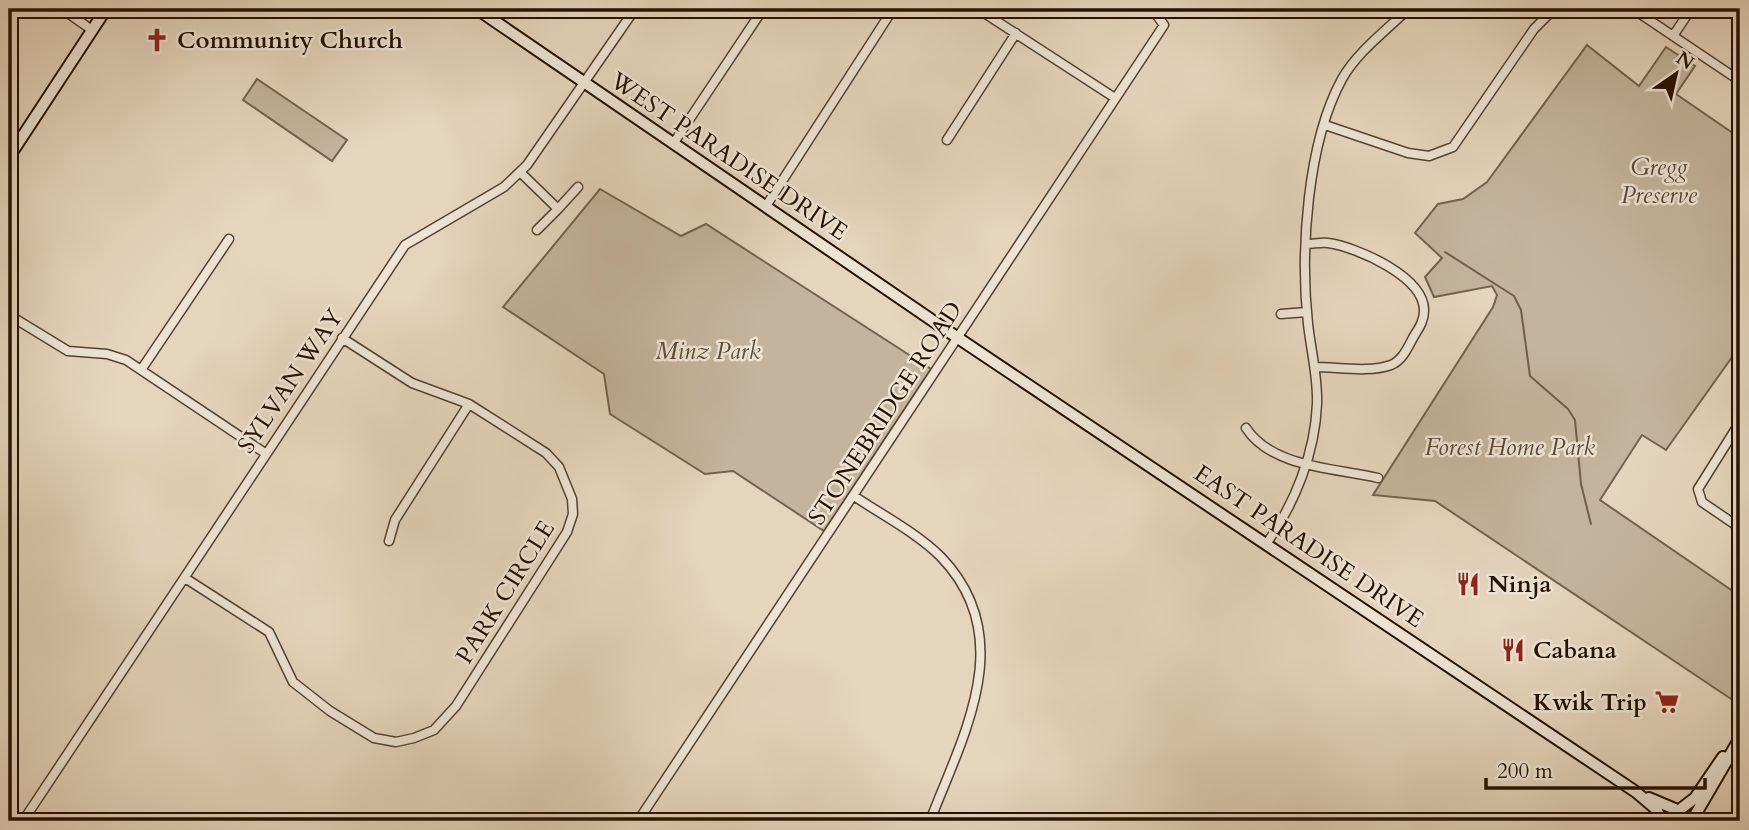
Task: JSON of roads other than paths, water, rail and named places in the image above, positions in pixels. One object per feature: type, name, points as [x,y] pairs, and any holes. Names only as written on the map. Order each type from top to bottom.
[{"type":"street","points":[[62,9],[92,30]]},
{"type":"street","points":[[9,157],[106,9]]},
{"type":"street","name":"WEST PARADISE DRIVE","points":[[477,9],[958,338]]},
{"type":"street","name":"SYLVAN WAY","points":[[23,821],[405,245],[504,187],[520,172],[635,9]]},
{"type":"street","points":[[673,144],[763,9]]},
{"type":"street","points":[[765,206],[893,9]]},
{"type":"street","points":[[978,9],[1115,98]]},
{"type":"street","name":"STONEBRIDGE ROAD","points":[[638,821],[1164,25],[1152,9]]},
{"type":"street","points":[[1325,125],[1408,153],[1429,156],[1453,147],[1534,29],[1554,9]]},
{"type":"street","points":[[1633,9],[1740,80]]},
{"type":"street","points":[[1673,36],[1691,9]]},
{"type":"street","points":[[1267,543],[1297,490],[1307,463],[1317,405],[1315,366],[1307,312],[1308,192],[1325,125],[1344,76],[1404,10]]},
{"type":"street","points":[[947,140],[1016,33]]},
{"type":"street","points":[[520,172],[558,209]]},
{"type":"street","points":[[537,230],[578,187]]},
{"type":"street","points":[[141,370],[229,239]]},
{"type":"street","points":[[1307,244],[1328,243],[1384,264],[1404,276],[1420,292],[1425,310],[1423,321],[1407,349],[1394,364],[1381,367],[1315,366]]},
{"type":"street","points":[[1281,314],[1307,312]]},
{"type":"street","points":[[9,315],[68,351],[117,356],[265,453]]},
{"type":"street","name":"PARK CIRCLE","points":[[185,578],[269,632],[292,682],[348,723],[374,738],[396,742],[434,730],[456,706],[568,533],[573,514],[572,499],[559,467],[546,453],[469,404],[412,383],[342,338]]},
{"type":"street","name":"EAST PARADISE DRIVE","points":[[958,338],[1636,792],[1656,809],[1663,821]]},
{"type":"street","points":[[390,541],[395,520],[469,404]]},
{"type":"street","points":[[1740,422],[1698,489],[1702,502],[1740,528]]},
{"type":"street","points":[[1246,428],[1261,446],[1307,463],[1378,478]]},
{"type":"street","points":[[853,496],[940,556],[967,594],[977,621],[982,647],[977,692],[930,821]]},
{"type":"street","points":[[1663,821],[1695,798],[1715,766],[1739,740]]},
{"type":"street","points":[[1695,819],[1739,740]]},
{"type":"street","name":"EAST PARADISE DRIVE","points":[[1636,792],[1679,808],[1695,819]]},
{"type":"waterway","points":[[1445,252],[1514,296],[1521,310],[1530,376],[1568,409],[1575,420],[1581,484],[1591,524]]},
{"type":"place","name":"Community Church","points":[[157,40]]},
{"type":"place","name":"Ninja","points":[[1468,584]]},
{"type":"place","name":"Cabana","points":[[1513,650]]},
{"type":"place","name":"Kwik Trip","points":[[1667,702]]},
{"type":"park label","name":"Gregg Preserve","points":[[1659,181]]},
{"type":"park label","name":"Minz Park","points":[[708,351]]},
{"type":"park label","name":"Forest Home Park","points":[[1510,447]]}]
